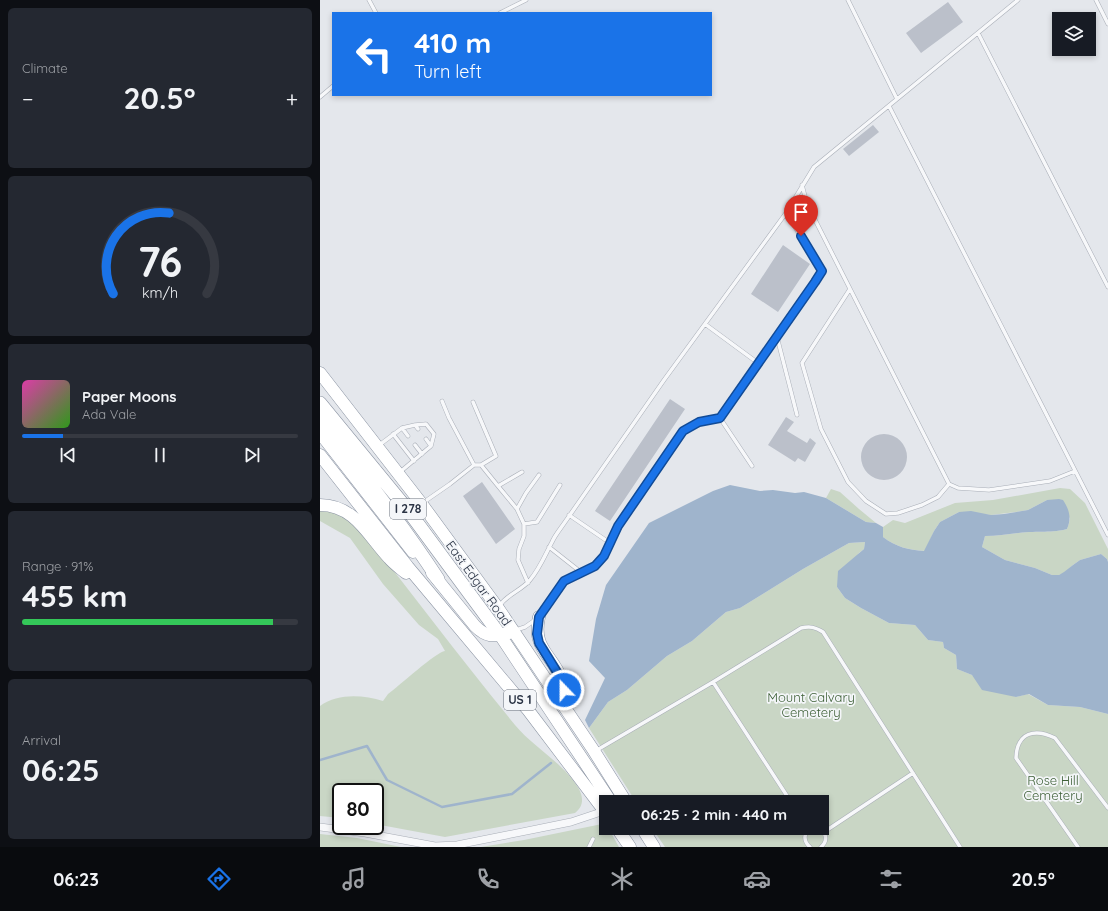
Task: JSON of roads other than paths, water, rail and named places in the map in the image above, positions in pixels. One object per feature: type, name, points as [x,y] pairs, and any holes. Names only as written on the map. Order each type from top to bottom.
[{"type":"highway","name":"East Edgar Road","points":[[320,373],[421,504],[498,608],[594,751],[622,795]]},
{"type":"highway","name":"I 278","points":[[320,403],[408,509],[500,635]]},
{"type":"highway","points":[[320,419],[388,508],[438,579]]},
{"type":"highway","points":[[320,433],[400,536],[438,579],[478,629],[489,636],[514,631]]},
{"type":"highway","name":"US 1","points":[[320,455],[428,591],[513,691],[599,799]]},
{"type":"highway","points":[[320,505],[340,509],[355,517],[389,559],[428,591]]},
{"type":"highway","points":[[539,617],[537,628],[538,638],[562,680],[566,711]]},
{"type":"highway","points":[[500,635],[599,796]]},
{"type":"highway","points":[[622,835],[630,847]]},
{"type":"highway","points":[[629,835],[635,847]]},
{"type":"highway","points":[[646,835],[654,847]]},
{"type":"street","points":[[320,827],[365,832],[435,846],[457,845],[571,822],[599,812]]},
{"type":"lane","points":[[369,0],[375,12]]},
{"type":"lane","points":[[502,12],[526,0]]},
{"type":"lane","points":[[848,0],[897,99]]},
{"type":"lane","points":[[490,620],[508,596],[528,583],[542,563],[549,547],[569,515],[664,380],[786,213],[814,167],[1018,0]]},
{"type":"lane","points":[[1096,0],[1108,24]]},
{"type":"lane","points":[[978,33],[1108,287]]},
{"type":"lane","points":[[320,98],[332,87]]},
{"type":"lane","points":[[889,106],[1108,535]]},
{"type":"lane","points":[[802,186],[807,204],[949,484],[958,488],[989,490],[1050,481],[1076,471]]},
{"type":"lane","points":[[514,631],[526,627],[539,617],[564,581],[595,566],[604,556],[618,526],[683,431],[699,422],[720,418],[822,271],[786,213]]},
{"type":"lane","points":[[850,289],[802,363],[821,429],[833,454],[848,482],[866,501],[886,514],[898,513],[922,505],[938,496],[949,484]]},
{"type":"lane","points":[[705,324],[758,364]]},
{"type":"lane","points":[[777,337],[797,415]]},
{"type":"lane","points":[[442,401],[449,418],[474,464]]},
{"type":"lane","points":[[421,504],[450,484],[474,464],[480,465],[496,456],[473,402]]},
{"type":"lane","points":[[720,418],[752,466]]},
{"type":"lane","points":[[377,447],[402,428],[414,425],[426,424],[434,434],[431,446],[398,474]]},
{"type":"lane","points":[[414,425],[418,429]]},
{"type":"lane","points":[[402,428],[408,436]]},
{"type":"lane","points":[[393,434],[414,461]]},
{"type":"lane","points":[[426,439],[431,446]]},
{"type":"lane","points":[[415,445],[422,454]]},
{"type":"lane","points":[[480,465],[517,509],[524,524],[524,536],[519,549],[518,560],[528,583]]},
{"type":"lane","points":[[498,486],[522,472]]},
{"type":"lane","points":[[517,509],[539,475]]},
{"type":"lane","points":[[524,524],[537,522],[560,485]]},
{"type":"lane","points":[[569,515],[610,542]]},
{"type":"lane","points":[[549,547],[582,573]]},
{"type":"lane","points":[[594,751],[713,682],[801,628],[808,626],[817,628],[823,632],[960,847]]},
{"type":"lane","points":[[713,682],[786,795]]},
{"type":"lane","points":[[1078,847],[1016,758],[1016,748],[1021,739],[1030,733],[1045,733],[1055,738],[1108,808]]},
{"type":"lane","points":[[829,829],[913,773]]},
{"type":"lane","points":[[802,847],[808,846],[806,835]]},
{"type":"lane","points":[[821,847],[826,840],[825,835]]},
{"type":"lane","points":[[589,847],[593,839]]},
{"type":"water","points":[[730,485],[760,491],[773,490],[795,493],[804,492],[826,498],[866,522],[876,523],[883,527],[883,537],[898,546],[924,551],[940,522],[959,512],[971,511],[991,515],[1004,514],[1028,510],[1047,500],[1063,500],[1069,514],[1069,525],[1067,529],[985,536],[982,547],[1005,560],[1035,568],[1052,575],[1059,575],[1080,560],[1101,554],[1107,559],[1108,714],[1080,707],[1048,705],[1029,694],[1016,697],[982,690],[972,675],[957,669],[956,655],[944,648],[943,642],[928,640],[915,625],[889,623],[845,598],[837,587],[838,571],[864,549],[865,542],[849,543],[803,569],[740,608],[726,612],[692,641],[667,656],[627,690],[608,702],[589,728],[585,720],[605,678],[589,661],[596,619],[606,585],[649,523],[713,491]]},
{"type":"waterway","points":[[320,760],[367,746],[387,780],[442,807],[512,794],[551,763]]},
{"type":"park label","name":"Mount Calvary Cemetery","points":[[811,704]]},
{"type":"park label","name":"Rose Hill Cemetery","points":[[1053,788]]}]
